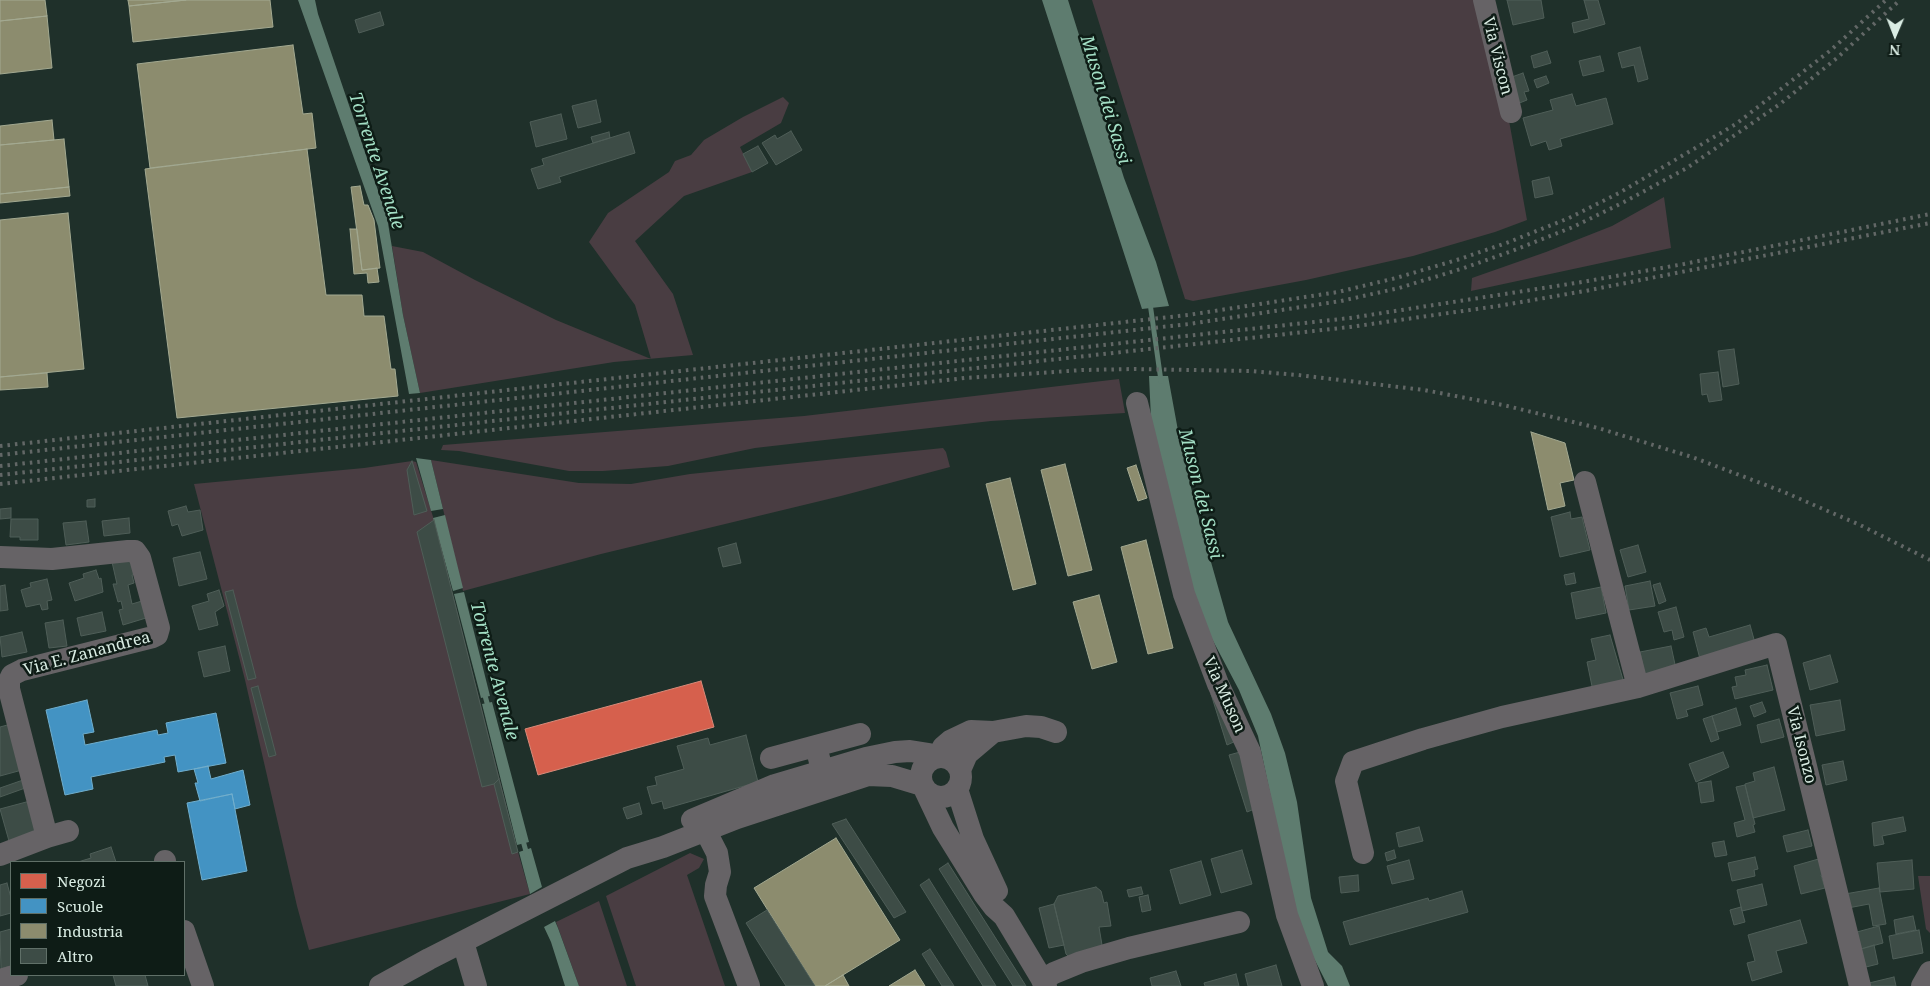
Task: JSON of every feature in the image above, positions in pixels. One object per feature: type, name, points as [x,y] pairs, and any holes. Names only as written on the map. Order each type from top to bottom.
[{"type":"street","name":"Via Viscon","points":[[1484,0],[1511,112]]},
{"type":"street","name":"Via Muson","points":[[1136,403],[1184,594],[1218,684],[1250,752],[1287,915],[1313,986]]},
{"type":"street","points":[[1585,482],[1638,687]]},
{"type":"street","name":"Via E. Zanandrea","points":[[0,557],[47,559],[126,551],[135,552],[140,558],[158,623],[159,633],[154,637],[22,670],[14,673],[10,678],[9,688],[20,736],[47,837]]},
{"type":"street","name":"Via Isonzo","points":[[1363,853],[1346,780],[1353,762],[1423,739],[1502,717],[1638,687],[1776,644],[1860,986]]},
{"type":"street","points":[[1056,732],[1041,727],[1026,726],[992,732],[971,730],[943,747],[937,757],[926,762],[920,774],[940,822],[958,853],[984,894],[1004,916],[1044,983],[1054,973],[1081,962],[1129,948],[1239,922]]},
{"type":"street","points":[[702,823],[790,800],[868,775],[888,776],[924,787],[933,796],[947,796],[958,779],[967,754],[992,732]]},
{"type":"street","points":[[771,758],[860,734]]},
{"type":"street","points":[[816,746],[822,770],[826,776],[830,777],[875,768],[888,776]]},
{"type":"street","points":[[380,986],[627,858],[663,847],[760,791],[822,770],[895,752],[920,752],[950,759],[958,779],[973,839],[1003,905],[1004,916]]},
{"type":"street","points":[[790,800],[799,788],[819,780],[822,770]]},
{"type":"street","points":[[702,823],[716,853],[720,872],[715,896],[749,986]]},
{"type":"street","points":[[0,854],[68,831]]},
{"type":"street","points":[[185,934],[203,986]]},
{"type":"street","points":[[463,942],[476,986]]},
{"type":"street","points":[[1922,986],[1930,972]]},
{"type":"street","points":[[0,980],[14,976]]},
{"type":"shaded area","points":[[298,0],[315,0],[318,14],[387,217],[403,315],[420,393],[409,394],[378,226]]},
{"type":"shaded area","points":[[1042,0],[1068,0],[1124,178],[1156,262],[1169,306],[1142,309]]},
{"type":"shaded area","points":[[1092,0],[1479,0],[1508,115],[1527,220],[1495,232],[1413,256],[1306,280],[1193,301],[1185,299]]},
{"type":"shaded area","points":[[783,97],[789,103],[781,123],[740,147],[752,172],[684,196],[635,241],[673,294],[693,355],[651,359],[635,305],[589,242],[608,213],[669,172],[675,161],[691,155],[704,140],[743,117]]},
{"type":"shaded area","points":[[1664,197],[1671,248],[1471,291],[1472,278],[1612,226]]},
{"type":"shaded area","points":[[392,246],[423,252],[556,320],[650,359],[614,362],[420,393],[403,315]]},
{"type":"shaded area","points":[[1149,376],[1168,376],[1179,436],[1196,509],[1228,622],[1271,714],[1285,753],[1297,802],[1311,898],[1328,952],[1342,966],[1350,986],[1328,986],[1301,933],[1258,736],[1239,690],[1202,620],[1193,593],[1151,419]]},
{"type":"shaded area","points":[[1119,379],[1125,413],[991,421],[755,448],[668,466],[603,471],[569,471],[459,451],[441,450],[443,445],[804,416]]},
{"type":"shaded area","points":[[943,448],[950,467],[841,496],[601,554],[463,591],[431,460],[579,483],[631,484],[690,474]]},
{"type":"shaded area","points":[[416,458],[431,460],[443,509],[431,511]]},
{"type":"shaded area","points":[[416,462],[434,520],[530,894],[309,950],[297,906],[245,680],[194,484],[364,468]]},
{"type":"shaded area","points":[[445,515],[463,588],[453,591],[433,518]]},
{"type":"shaded area","points":[[464,592],[490,696],[481,698],[454,594]]},
{"type":"shaded area","points":[[492,702],[529,842],[517,845],[482,704]]},
{"type":"shaded area","points":[[531,848],[542,887],[530,894],[519,852]]},
{"type":"shaded area","points":[[690,853],[704,859],[699,868],[687,875],[725,986],[636,986],[606,896]]},
{"type":"shaded area","points":[[1918,876],[1930,876],[1930,933],[1926,929]]},
{"type":"shaded area","points":[[599,901],[627,986],[579,986],[556,922]]},
{"type":"shaded area","points":[[555,921],[579,986],[565,986],[551,942],[544,927]]},
{"type":"building: Negozi","points":[[701,681],[714,727],[538,775],[525,729]]},
{"type":"building: Scuole","points":[[87,700],[94,732],[83,734],[85,745],[157,730],[158,735],[168,733],[166,723],[216,713],[226,763],[178,772],[175,755],[164,757],[165,762],[91,777],[93,789],[65,795],[46,710]]},
{"type":"building: Scuole","points":[[208,766],[211,779],[243,770],[250,805],[235,809],[232,794],[200,801],[195,783],[198,783],[194,769]]},
{"type":"building: Scuole","points":[[232,794],[247,871],[202,880],[187,803]]},
{"type":"building: Industria","points":[[0,0],[45,0],[47,16],[0,21]]},
{"type":"building: Industria","points":[[128,0],[186,0],[129,6]]},
{"type":"building: Industria","points":[[186,0],[270,0],[273,27],[133,42],[129,6]]},
{"type":"building: Industria","points":[[47,16],[52,68],[0,74],[0,21]]},
{"type":"building: Industria","points":[[293,45],[303,114],[312,113],[316,148],[150,168],[137,64]]},
{"type":"building: Industria","points":[[52,120],[54,140],[0,145],[0,126]]},
{"type":"building: Industria","points":[[64,139],[69,187],[0,194],[0,145]]},
{"type":"building: Industria","points":[[307,149],[326,295],[362,295],[364,316],[384,316],[391,369],[395,369],[398,396],[177,418],[145,169]]},
{"type":"building: Industria","points":[[360,186],[364,205],[368,205],[374,220],[380,268],[362,270],[351,187]]},
{"type":"building: Industria","points":[[69,187],[70,196],[0,203],[0,194]]},
{"type":"building: Industria","points":[[68,213],[84,369],[0,377],[0,220]]},
{"type":"building: Industria","points":[[350,229],[357,229],[362,270],[377,268],[379,282],[368,283],[367,273],[354,274]]},
{"type":"building: Industria","points":[[47,373],[48,387],[0,390],[0,377]]},
{"type":"building: Industria","points":[[1531,432],[1565,443],[1574,480],[1560,483],[1565,506],[1548,510]]},
{"type":"building: Industria","points":[[1065,464],[1092,570],[1068,576],[1041,470]]},
{"type":"building: Industria","points":[[1136,465],[1147,498],[1138,501],[1127,468]]},
{"type":"building: Industria","points":[[1010,478],[1036,584],[1013,590],[986,484]]},
{"type":"building: Industria","points":[[1146,540],[1173,648],[1148,654],[1121,547]]},
{"type":"building: Industria","points":[[1099,595],[1117,662],[1092,669],[1073,602]]},
{"type":"building: Industria","points":[[836,838],[900,940],[825,986],[815,986],[754,888]]},
{"type":"building: Industria","points":[[915,970],[925,986],[889,986]]},
{"type":"building: Industria","points":[[843,975],[849,986],[825,986]]},
{"type":"building: Altro","points":[[1507,0],[1541,0],[1544,18],[1513,25]]},
{"type":"building: Altro","points":[[1584,0],[1598,0],[1605,24],[1574,33],[1572,23],[1589,19]]},
{"type":"building: Altro","points":[[380,12],[384,25],[359,33],[355,20]]},
{"type":"building: Altro","points":[[1640,47],[1648,79],[1638,82],[1634,65],[1622,68],[1618,53]]},
{"type":"building: Altro","points":[[1547,51],[1551,63],[1534,68],[1531,56]]},
{"type":"building: Altro","points":[[1600,56],[1604,71],[1583,76],[1579,61]]},
{"type":"building: Altro","points":[[1523,73],[1529,91],[1524,92],[1527,100],[1517,104],[1509,78]]},
{"type":"building: Altro","points":[[1546,76],[1549,83],[1537,88],[1534,80]]},
{"type":"building: Altro","points":[[1572,94],[1576,106],[1606,98],[1613,124],[1560,139],[1562,146],[1549,150],[1546,141],[1531,146],[1523,118],[1553,110],[1550,100]]},
{"type":"building: Altro","points":[[596,100],[601,122],[578,128],[572,106]]},
{"type":"building: Altro","points":[[561,114],[567,139],[536,147],[530,122]]},
{"type":"building: Altro","points":[[791,131],[802,150],[776,165],[762,143],[775,135],[777,139]]},
{"type":"building: Altro","points":[[609,132],[610,138],[593,143],[591,137]]},
{"type":"building: Altro","points":[[629,132],[635,153],[559,177],[561,182],[538,189],[531,169],[544,165],[542,159]]},
{"type":"building: Altro","points":[[758,146],[768,163],[752,172],[743,154]]},
{"type":"building: Altro","points":[[1549,177],[1553,194],[1535,198],[1532,181]]},
{"type":"building: Altro","points":[[1734,349],[1739,384],[1723,387],[1718,351]]},
{"type":"building: Altro","points":[[1718,372],[1722,400],[1709,402],[1707,394],[1702,395],[1700,374]]},
{"type":"building: Altro","points":[[412,461],[427,511],[414,515],[407,470]]},
{"type":"building: Altro","points":[[95,499],[95,507],[87,507],[87,500]]},
{"type":"building: Altro","points":[[186,506],[188,512],[200,510],[203,530],[182,536],[178,524],[172,526],[168,511]]},
{"type":"building: Altro","points":[[11,508],[11,518],[0,519],[0,509]]},
{"type":"building: Altro","points":[[1570,512],[1571,519],[1582,517],[1590,550],[1560,557],[1551,517]]},
{"type":"building: Altro","points":[[129,518],[130,533],[104,536],[102,521]]},
{"type":"building: Altro","points":[[11,519],[38,519],[38,540],[20,540],[20,537],[10,537]]},
{"type":"building: Altro","points":[[434,520],[499,779],[494,784],[482,787],[417,532]]},
{"type":"building: Altro","points":[[86,521],[89,542],[66,545],[63,523]]},
{"type":"building: Altro","points":[[736,543],[741,563],[723,567],[718,548]]},
{"type":"building: Altro","points":[[1638,545],[1646,572],[1628,577],[1620,550]]},
{"type":"building: Altro","points":[[200,552],[207,579],[179,586],[173,558]]},
{"type":"building: Altro","points":[[133,557],[137,574],[132,575],[134,583],[128,585],[132,604],[142,601],[146,618],[123,625],[119,610],[123,609],[121,601],[118,602],[113,584],[117,584],[112,562]]},
{"type":"building: Altro","points":[[96,570],[99,579],[101,578],[103,592],[75,601],[69,583],[84,578],[83,574]]},
{"type":"building: Altro","points":[[1574,573],[1576,583],[1566,585],[1564,575]]},
{"type":"building: Altro","points":[[47,579],[52,600],[47,601],[48,609],[42,610],[40,604],[26,607],[21,590],[31,587],[30,583]]},
{"type":"building: Altro","points":[[1650,581],[1655,606],[1629,610],[1625,586]]},
{"type":"building: Altro","points":[[1660,583],[1666,601],[1659,604],[1653,585]]},
{"type":"building: Altro","points":[[5,585],[8,610],[0,611],[0,586]]},
{"type":"building: Altro","points":[[1601,587],[1606,613],[1576,619],[1571,593]]},
{"type":"building: Altro","points":[[219,590],[224,606],[215,612],[218,625],[199,630],[192,606],[209,601],[207,594]]},
{"type":"building: Altro","points":[[233,590],[256,678],[248,680],[225,592]]},
{"type":"building: Altro","points":[[1676,607],[1684,637],[1674,640],[1672,630],[1664,632],[1658,612]]},
{"type":"building: Altro","points":[[102,612],[106,631],[81,636],[77,618]]},
{"type":"building: Altro","points":[[63,620],[67,646],[49,648],[45,623]]},
{"type":"building: Altro","points":[[1750,625],[1755,643],[1700,659],[1693,632],[1706,628],[1709,637]]},
{"type":"building: Altro","points":[[22,632],[27,652],[2,657],[0,637]]},
{"type":"building: Altro","points":[[1610,635],[1624,683],[1593,691],[1587,662],[1596,660],[1591,639]]},
{"type":"building: Altro","points":[[225,646],[230,671],[204,677],[198,652]]},
{"type":"building: Altro","points":[[1671,646],[1676,669],[1645,676],[1640,652]]},
{"type":"building: Altro","points":[[1830,655],[1838,682],[1810,690],[1803,663]]},
{"type":"building: Altro","points":[[1767,665],[1773,690],[1735,699],[1732,687],[1737,686],[1735,677],[1746,675],[1745,670]]},
{"type":"building: Altro","points":[[258,686],[276,755],[269,757],[251,688]]},
{"type":"building: Altro","points":[[1698,686],[1703,705],[1686,710],[1688,716],[1677,719],[1670,693]]},
{"type":"building: Altro","points":[[1211,694],[1236,741],[1227,745]]},
{"type":"building: Altro","points":[[1840,700],[1845,730],[1816,736],[1810,705]]},
{"type":"building: Altro","points":[[1762,702],[1766,712],[1754,717],[1750,706]]},
{"type":"building: Altro","points":[[1736,708],[1741,725],[1717,732],[1712,716]]},
{"type":"building: Altro","points":[[1712,716],[1719,739],[1711,742],[1703,719]]},
{"type":"building: Altro","points":[[1779,719],[1784,737],[1761,743],[1757,725]]},
{"type":"building: Altro","points":[[11,724],[22,770],[0,776],[0,727]]},
{"type":"building: Altro","points":[[746,735],[758,782],[664,809],[662,801],[652,804],[647,787],[657,785],[655,777],[684,769],[677,746],[708,738],[710,745]]},
{"type":"building: Altro","points":[[1240,752],[1257,808],[1247,812],[1229,755]]},
{"type":"building: Altro","points":[[1723,752],[1729,767],[1696,782],[1689,764]]},
{"type":"building: Altro","points":[[1843,761],[1847,780],[1826,785],[1822,765]]},
{"type":"building: Altro","points":[[1774,767],[1785,810],[1753,818],[1745,784],[1755,781],[1753,773]]},
{"type":"building: Altro","points":[[26,779],[28,787],[0,797],[0,788]]},
{"type":"building: Altro","points":[[499,779],[518,852],[512,854],[494,784]]},
{"type":"building: Altro","points":[[1711,781],[1714,801],[1701,803],[1698,783]]},
{"type":"building: Altro","points":[[1745,785],[1755,824],[1753,825],[1755,832],[1737,837],[1734,823],[1745,820],[1736,787]]},
{"type":"building: Altro","points":[[30,801],[39,832],[9,841],[0,809]]},
{"type":"building: Altro","points":[[639,803],[642,814],[627,819],[623,808]]},
{"type":"building: Altro","points":[[1903,817],[1906,831],[1882,836],[1884,844],[1874,846],[1872,823]]},
{"type":"building: Altro","points":[[846,819],[906,912],[894,918],[832,824]]},
{"type":"building: Altro","points":[[1419,827],[1423,841],[1399,847],[1396,833]]},
{"type":"building: Altro","points":[[1808,830],[1812,846],[1787,852],[1783,836]]},
{"type":"building: Altro","points":[[1724,841],[1727,855],[1715,857],[1712,843]]},
{"type":"building: Altro","points":[[111,847],[116,861],[81,861],[91,858],[90,854]]},
{"type":"building: Altro","points":[[1242,850],[1252,884],[1221,893],[1211,859]]},
{"type":"building: Altro","points":[[1394,850],[1396,858],[1387,861],[1385,853]]},
{"type":"building: Altro","points":[[1755,857],[1758,869],[1754,870],[1755,876],[1732,881],[1728,863]]},
{"type":"building: Altro","points":[[1822,858],[1826,873],[1821,875],[1825,888],[1801,894],[1794,866]]},
{"type":"building: Altro","points":[[1409,860],[1414,879],[1392,884],[1387,866]]},
{"type":"building: Altro","points":[[1912,860],[1914,889],[1880,892],[1877,863]]},
{"type":"building: Altro","points":[[1201,861],[1211,895],[1180,904],[1170,870]]},
{"type":"building: Altro","points":[[948,863],[1026,986],[1013,986],[939,869]]},
{"type":"building: Altro","points":[[1358,875],[1359,891],[1341,893],[1339,877]]},
{"type":"building: Altro","points":[[929,879],[996,986],[983,986],[920,885]]},
{"type":"building: Altro","points":[[7,883],[10,894],[10,913],[0,916],[0,885]]},
{"type":"building: Altro","points":[[1762,884],[1767,905],[1742,911],[1737,890]]},
{"type":"building: Altro","points":[[1096,887],[1101,891],[1104,903],[1107,902],[1111,926],[1099,927],[1103,951],[1071,959],[1066,954],[1054,904],[1058,896]]},
{"type":"building: Altro","points":[[1141,887],[1143,894],[1129,897],[1127,890]]},
{"type":"building: Altro","points":[[1879,888],[1886,924],[1873,926],[1869,904],[1848,908],[1845,894]]},
{"type":"building: Altro","points":[[1462,891],[1468,912],[1350,945],[1343,922],[1428,898],[1429,901]]},
{"type":"building: Altro","points":[[1148,895],[1151,910],[1142,912],[1139,897]]},
{"type":"building: Altro","points":[[1054,904],[1064,945],[1049,948],[1039,908]]},
{"type":"building: Altro","points":[[1741,907],[1745,922],[1734,925],[1730,910]]},
{"type":"building: Altro","points":[[767,910],[815,986],[786,986],[746,923]]},
{"type":"building: Altro","points":[[1913,916],[1916,930],[1896,934],[1894,920]]},
{"type":"building: Altro","points":[[1800,920],[1807,943],[1776,951],[1782,972],[1752,981],[1747,963],[1755,961],[1748,935]]},
{"type":"building: Altro","points":[[1879,926],[1883,943],[1861,949],[1857,932]]},
{"type":"building: Altro","points":[[10,929],[10,966],[1,969],[0,932]]},
{"type":"building: Altro","points":[[1919,930],[1923,953],[1893,959],[1889,936]]},
{"type":"building: Altro","points":[[1874,945],[1878,964],[1866,967],[1861,949]]},
{"type":"building: Altro","points":[[930,949],[954,986],[942,986],[922,954]]},
{"type":"building: Altro","points":[[1276,965],[1282,986],[1248,986],[1245,974]]},
{"type":"building: Altro","points":[[1176,971],[1181,986],[1152,986],[1150,978]]},
{"type":"building: Altro","points":[[1236,974],[1239,986],[1205,986],[1204,983]]},
{"type":"building: Altro","points":[[113,976],[145,976],[148,986],[116,986]]},
{"type":"building: Altro","points":[[1894,977],[1896,986],[1870,986],[1869,983]]},
{"type":"waterway","name":"Muson dei Sassi","points":[[1150,303],[1161,381]]},
{"type":"waterway","name":"Torrente Avenale","points":[[484,692],[489,710]]},
{"type":"waterway","name":"Torrente Avenale","points":[[522,837],[527,855]]},
{"type":"railway","points":[[0,446],[1188,315],[1338,292],[1396,278],[1509,242],[1569,218],[1619,193],[1736,124],[1831,50],[1886,0]]},
{"type":"railway","points":[[0,455],[1189,324],[1341,301],[1399,288],[1464,268],[1573,227],[1687,168],[1780,104],[1837,58],[1900,0]]},
{"type":"railway","points":[[0,466],[1350,318],[1684,264],[1930,214]]},
{"type":"railway","points":[[0,475],[1350,327],[1498,306],[1585,291],[1930,223]]},
{"type":"railway","points":[[0,484],[965,378],[1083,370],[1250,371],[1424,390],[1503,405],[1598,428],[1692,457],[1784,492],[1860,525],[1930,560]]}]
